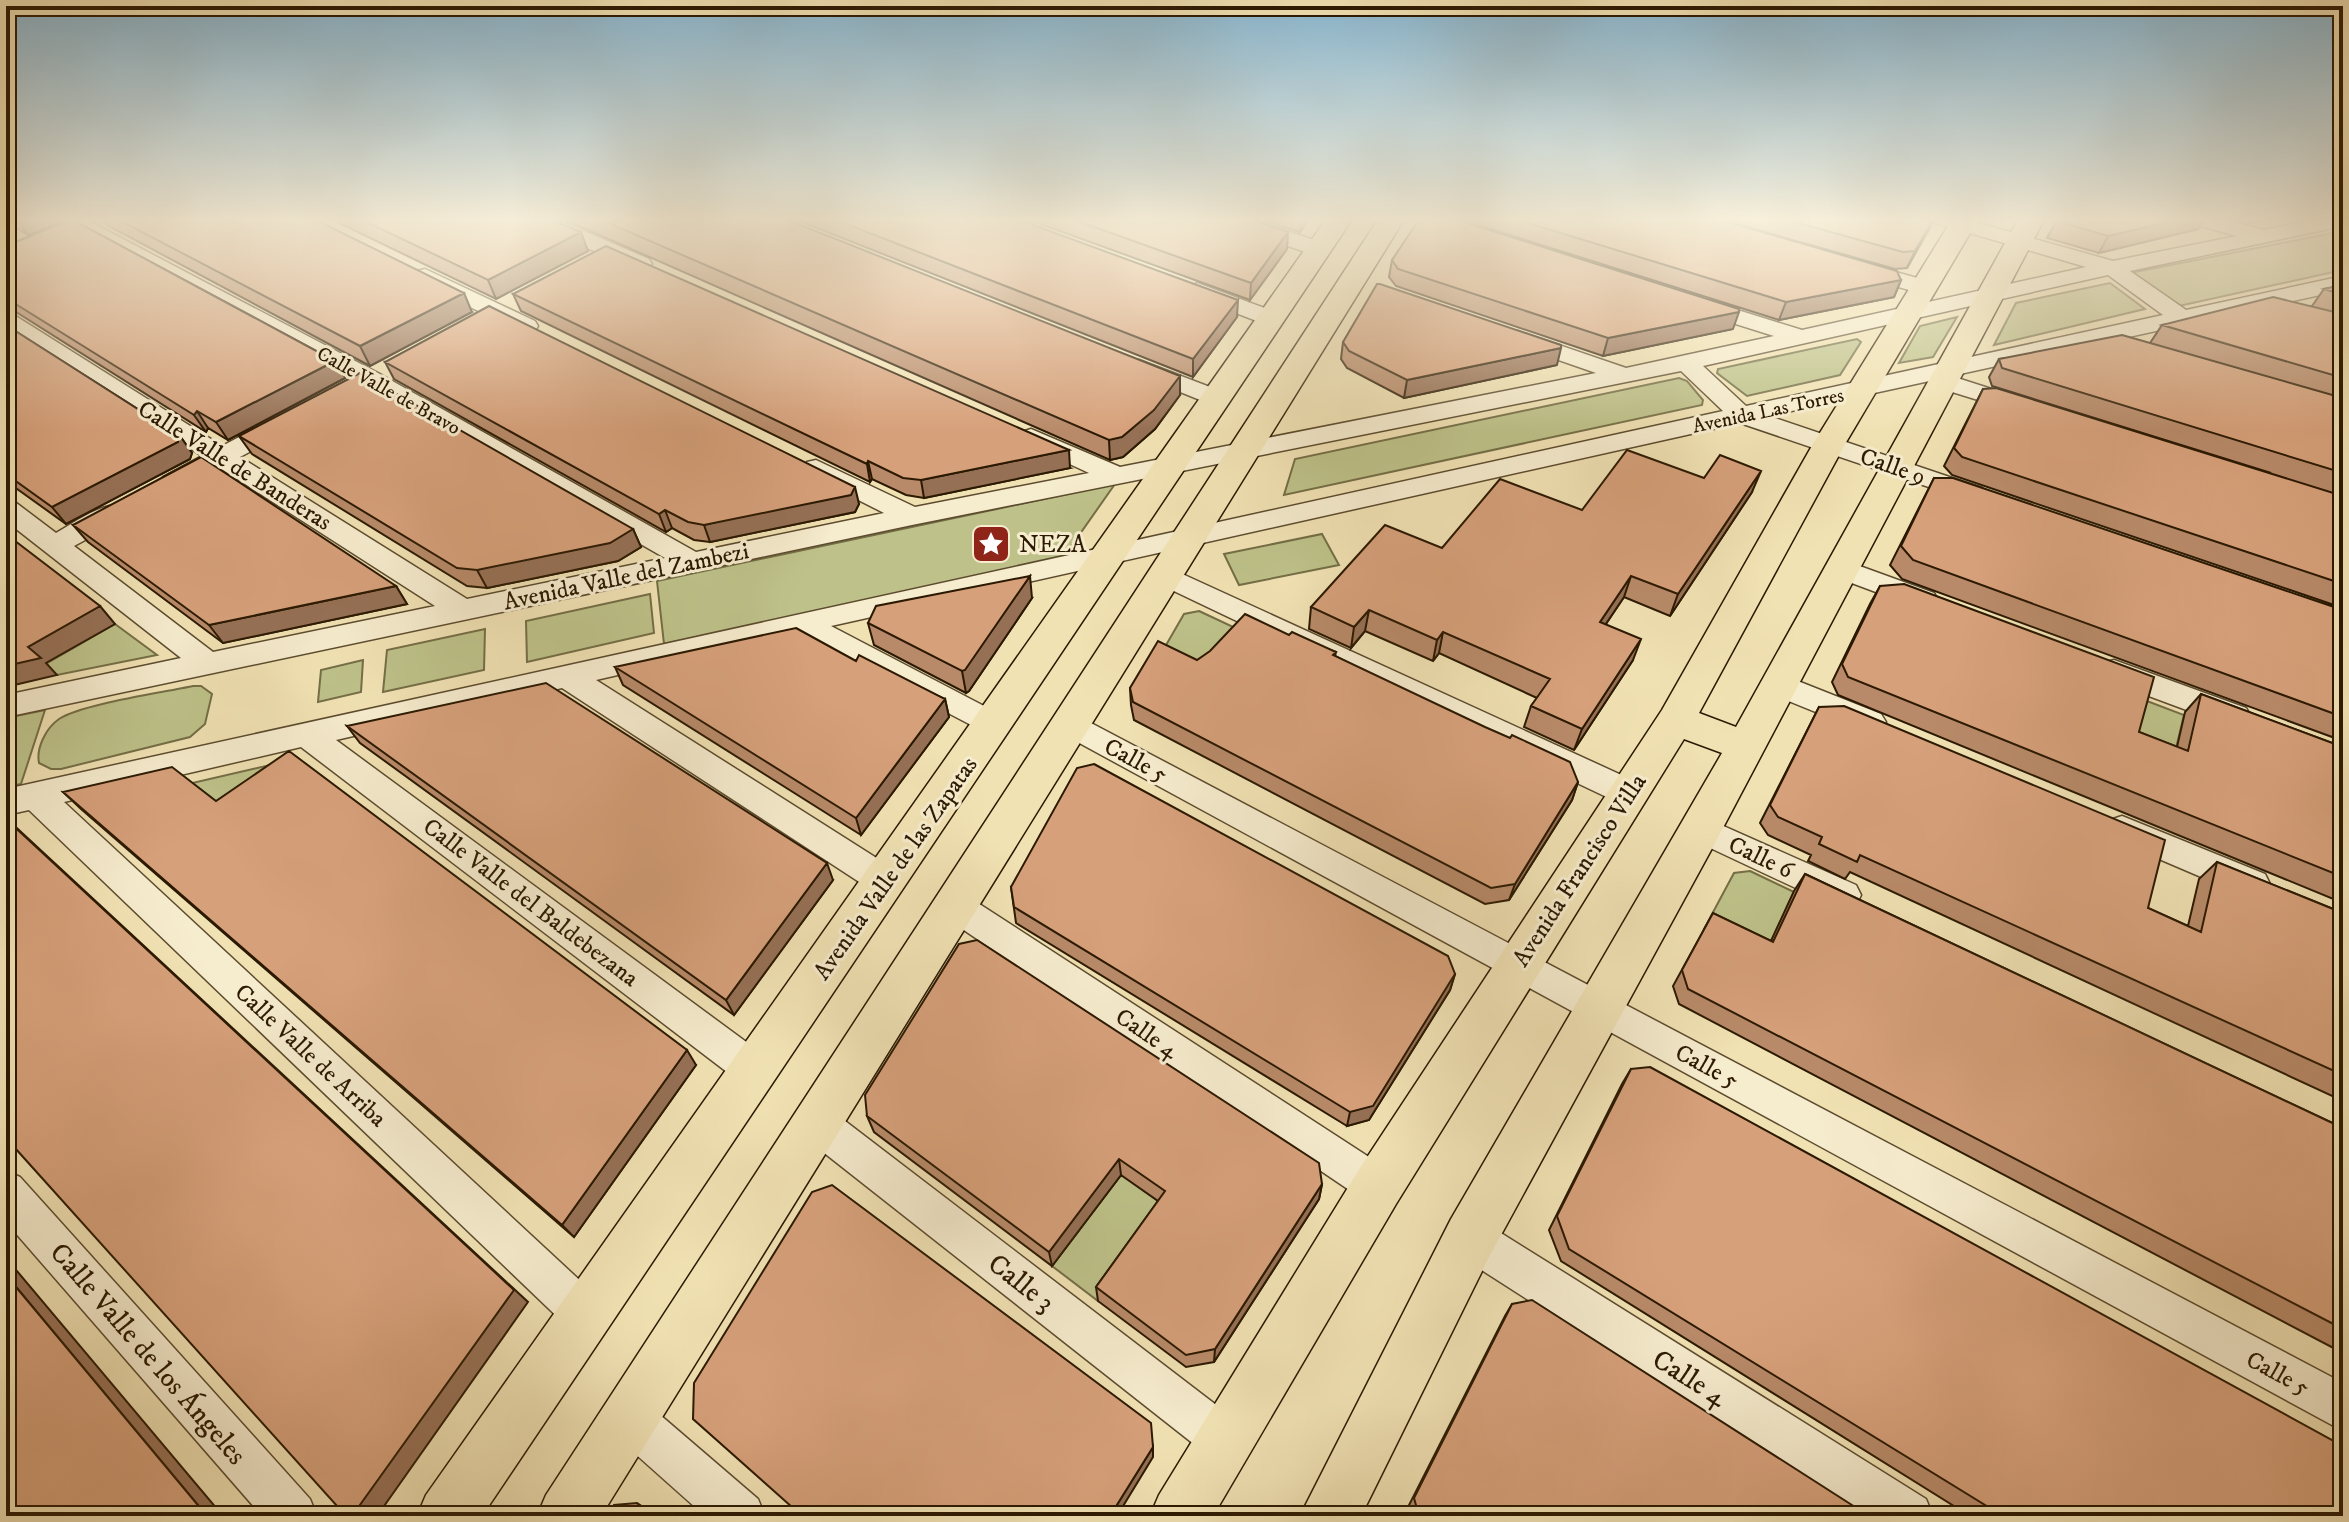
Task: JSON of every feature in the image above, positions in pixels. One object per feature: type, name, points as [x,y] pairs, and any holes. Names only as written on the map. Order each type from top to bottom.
[{"type":"main road","name":"Avenida Valle de las Zapatas","points":[[447,1516],[994,725],[1214,397],[1290,289]]},
{"type":"main road","points":[[567,1516],[1246,448],[1356,289]]},
{"type":"main road","name":"Avenida Francisco Villa","points":[[1180,1516],[1378,1186],[1676,720],[1829,444],[1921,289]]},
{"type":"main road","points":[[1330,1516],[1470,1238],[1701,829],[1996,289]]},
{"type":"main road","points":[[1676,720],[1744,746]]},
{"type":"street","name":"Calle Valle de Bravo","points":[[211,289],[691,561]]},
{"type":"street","points":[[451,289],[555,340]]},
{"type":"street","points":[[1193,289],[1270,318]]},
{"type":"street","points":[[1892,289],[1915,300]]},
{"type":"street","points":[[1246,448],[1686,363],[1800,337],[1915,300],[1993,294],[2016,289]]},
{"type":"street","points":[[2141,289],[2180,317]]},
{"type":"street","name":"Avenida Las Torres","points":[[1192,535],[1741,415],[1949,376],[2180,317],[2314,289]]},
{"type":"street","points":[[472,325],[523,298]]},
{"type":"street","points":[[1681,299],[1800,337]]},
{"type":"street","points":[[2257,301],[2300,314]]},
{"type":"street","name":"Calle Valle de Banderas","points":[[6,320],[464,611]]},
{"type":"street","points":[[1503,333],[1624,375]]},
{"type":"street","points":[[2095,338],[2138,351]]},
{"type":"street","points":[[1113,357],[1214,397]]},
{"type":"street","name":"Calle 9","points":[[1686,363],[1741,415],[2002,504]]},
{"type":"street","points":[[342,392],[395,365]]},
{"type":"street","points":[[1949,376],[2048,415]]},
{"type":"street","points":[[56,544],[302,414]]},
{"type":"street","points":[[1015,430],[1116,475]]},
{"type":"street","name":"Avenida Valle del Zambezi","points":[[6,706],[691,561],[1246,448]]},
{"type":"street","points":[[798,460],[912,516]]},
{"type":"street","points":[[6,508],[209,664]]},
{"type":"street","points":[[21,799],[1108,557],[1192,535]]},
{"type":"street","points":[[1843,569],[1946,608]]},
{"type":"street","points":[[1167,576],[1629,793]]},
{"type":"street","points":[[802,624],[994,725]]},
{"type":"street","points":[[2093,663],[2255,724]]},
{"type":"street","points":[[567,676],[885,881]]},
{"type":"street","points":[[1780,685],[1896,733]]},
{"type":"street","name":"Calle 5","points":[[1072,725],[2343,1408]]},
{"type":"street","name":"Calle Valle del Baldebezana","points":[[307,735],[754,1070]]},
{"type":"street","name":"Calle Valle de Arriba","points":[[21,799],[586,1315]]},
{"type":"street","points":[[2098,819],[2285,898]]},
{"type":"street","name":"Calle 6","points":[[1701,829],[1872,909]]},
{"type":"street","name":"Calle 4","points":[[955,906],[1378,1186]]},
{"type":"street","name":"Calle 3","points":[[818,1124],[1225,1440]]},
{"type":"street","name":"Calle Valle de los Ángeles","points":[[6,1191],[293,1516]]},
{"type":"street","name":"Calle 4","points":[[1470,1238],[1909,1516]]},
{"type":"street","points":[[629,1418],[741,1516]]},
{"type":"green space","points":[[2082,289],[2118,289],[2145,309],[1994,345],[2016,303]]},
{"type":"green space","points":[[2154,289],[2256,289],[2179,306]]},
{"type":"green space","points":[[1957,317],[1933,357],[1899,363],[1920,326]]},
{"type":"green space","points":[[1857,339],[1861,342],[1840,375],[1747,396],[1717,373],[1718,369]]},
{"type":"green space","points":[[1679,378],[1687,381],[1703,400],[1702,405],[1284,495],[1295,459]]},
{"type":"green space","points":[[1115,484],[1063,558],[664,644],[657,581]]},
{"type":"green space","points":[[1322,534],[1339,565],[1239,585],[1224,554]]},
{"type":"green space","points":[[650,594],[654,633],[527,662],[526,621]]},
{"type":"green space","points":[[1199,611],[1244,632],[1200,679],[1158,659],[1184,614]]},
{"type":"green space","points":[[115,624],[157,655],[57,675],[44,665]]},
{"type":"green space","points":[[485,629],[484,670],[383,692],[387,650]]},
{"type":"green space","points":[[363,660],[361,692],[318,702],[321,670]]},
{"type":"green space","points":[[201,686],[212,694],[205,724],[190,737],[61,769],[51,769],[39,763],[43,739],[59,719],[103,704]]},
{"type":"green space","points":[[2139,698],[2184,715],[2171,769],[2124,750]]},
{"type":"green space","points":[[45,710],[21,784],[6,787],[6,718]]},
{"type":"green space","points":[[292,760],[230,818],[188,784]]},
{"type":"green space","points":[[1750,871],[1794,892],[1763,959],[1704,929],[1734,873]]},
{"type":"green space","points":[[1121,1175],[1165,1206],[1098,1301],[1052,1266]]},
{"type":"building","points":[[6,289],[201,289],[335,361],[216,422],[197,411],[194,415],[6,298]]},
{"type":"building","points":[[251,289],[456,289],[464,293],[360,346]]},
{"type":"building","points":[[523,289],[704,289],[1069,450],[921,480],[903,478],[868,461],[867,464],[513,294]]},
{"type":"building","points":[[761,289],[961,289],[1180,376],[1154,410],[1122,437],[1109,440]]},
{"type":"building","points":[[1013,289],[1208,289],[1238,300],[1193,359]]},
{"type":"building","points":[[1374,289],[1395,289],[1561,345],[1561,348],[1407,380],[1349,351],[1343,342]]},
{"type":"building","points":[[1459,289],[1676,289],[1739,309],[1739,312],[1608,338]]},
{"type":"building","points":[[1744,289],[1854,289],[1786,302]]},
{"type":"building","points":[[2324,289],[2343,289],[2343,295]]},
{"type":"building","points":[[2273,297],[2343,314],[2343,378],[2162,325]]},
{"type":"building","points":[[489,306],[855,487],[851,495],[704,525],[688,522],[665,510],[659,514],[385,362]]},
{"type":"building","points":[[6,325],[180,436],[178,442],[52,507],[6,474]]},
{"type":"building","points":[[2122,335],[2343,398],[2343,473],[2002,368],[1999,359]]},
{"type":"building","points":[[360,373],[633,529],[610,543],[477,570],[457,568],[239,436]]},
{"type":"building","points":[[1996,388],[2343,496],[2343,584],[1962,457],[1954,448],[1983,389]]},
{"type":"building","points":[[1627,450],[1704,478],[1720,455],[1761,471],[1678,594],[1631,576],[1600,622],[1641,639],[1582,729],[1531,706],[1550,679],[1443,632],[1437,640],[1369,610],[1354,627],[1311,607],[1385,525],[1442,548],[1500,479],[1582,510]]},
{"type":"building","points":[[201,457],[396,586],[209,625],[73,525]]},
{"type":"building","points":[[1934,478],[1953,478],[2343,610],[2343,717],[1913,560],[1901,546]]},
{"type":"building","points":[[6,534],[100,606],[28,647],[41,658],[6,666]]},
{"type":"building","points":[[1030,576],[962,671],[868,623],[876,606]]},
{"type":"building","points":[[1904,584],[2154,677],[2139,732],[2188,751],[2201,694],[2343,747],[2343,877],[1848,677],[1842,664],[1880,586]]},
{"type":"building","points":[[1245,614],[1289,635],[1292,632],[1336,652],[1333,655],[1485,727],[1510,738],[1512,735],[1570,762],[1578,782],[1515,884],[1491,888],[1133,702],[1130,688],[1158,641],[1197,660],[1210,651]]},
{"type":"building","points":[[796,628],[856,661],[859,655],[945,699],[856,818],[615,667]]},
{"type":"building","points":[[546,683],[827,863],[726,1000],[347,726]]},
{"type":"building","points":[[1844,706],[2165,840],[2148,908],[2201,932],[2217,862],[2343,913],[2343,1075],[1860,855],[1857,862],[1819,844],[1822,837],[1778,817],[1770,805],[1819,707]]},
{"type":"building","points":[[289,751],[687,1050],[562,1225],[63,792],[172,767],[216,801]]},
{"type":"building","points":[[1094,764],[1448,956],[1455,974],[1373,1106],[1350,1112],[1014,907],[1011,887],[1077,768]]},
{"type":"building","points":[[6,819],[514,1290],[352,1516],[346,1516],[6,1138]]},
{"type":"building","points":[[1805,874],[2343,1128],[2343,1329],[1688,989],[1682,970],[1713,913],[1773,942]]},
{"type":"building","points":[[977,940],[1319,1163],[1322,1184],[1215,1349],[1186,1355],[1096,1287],[1165,1191],[1119,1159],[1049,1252],[867,1116],[865,1095],[959,944]]},
{"type":"building","points":[[1650,1067],[2343,1446],[2343,1516],[2003,1516],[1569,1249],[1557,1216],[1631,1069]]},
{"type":"building","points":[[832,1185],[1151,1423],[1153,1447],[1110,1516],[802,1516],[693,1419],[694,1383],[812,1192]]},
{"type":"building","points":[[6,1275],[207,1516],[6,1516]]},
{"type":"building","points":[[1532,1300],[1869,1516],[1419,1516],[1414,1498],[1512,1304]]},
{"type":"building","points":[[637,1503],[651,1516],[607,1516],[614,1505]]},
{"type":"place","name":"NEZA","points":[[991,544]]}]
